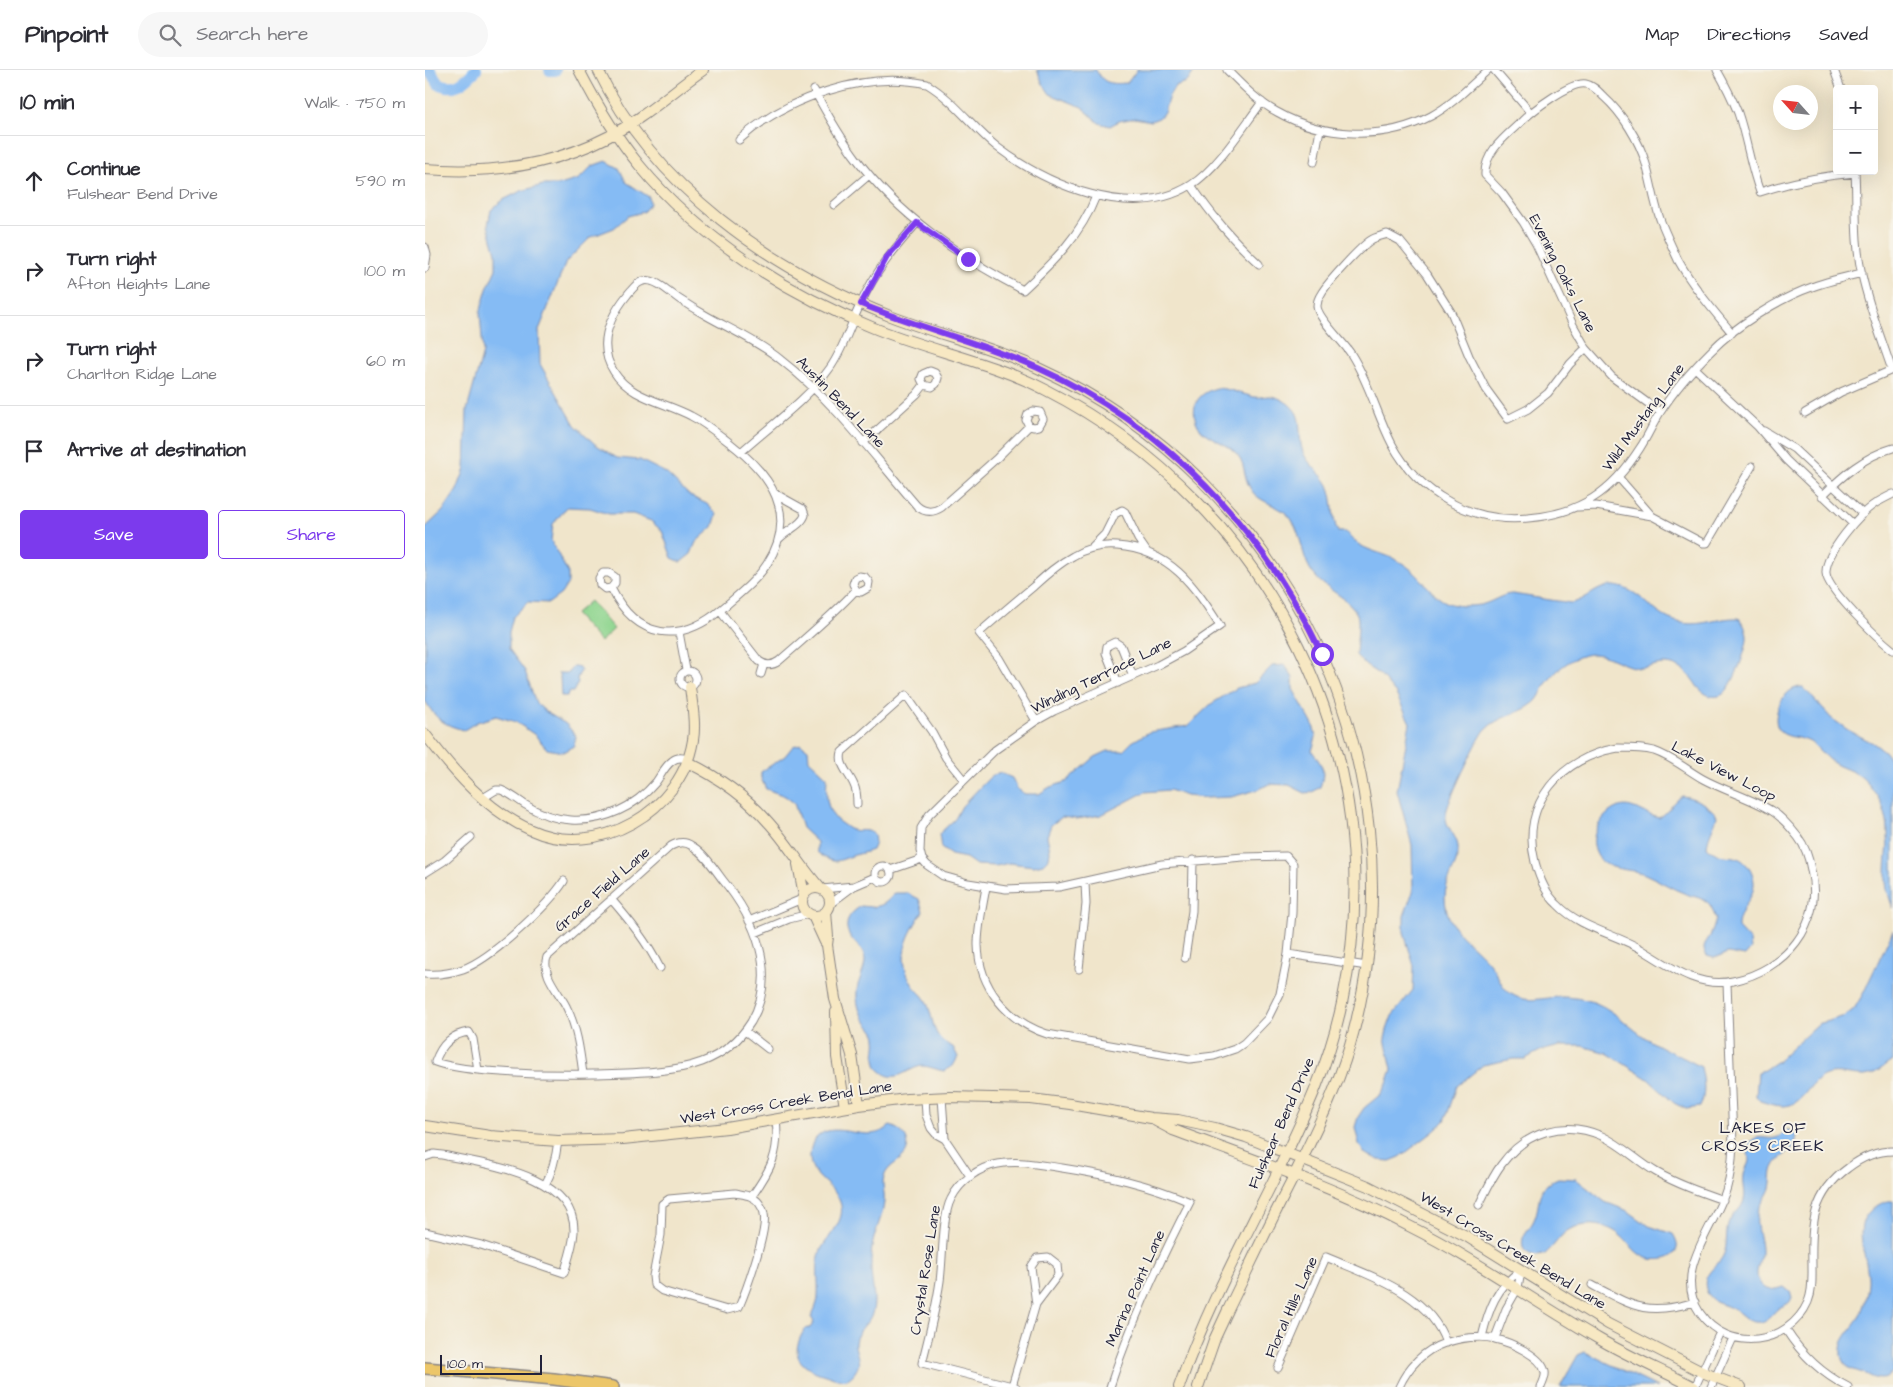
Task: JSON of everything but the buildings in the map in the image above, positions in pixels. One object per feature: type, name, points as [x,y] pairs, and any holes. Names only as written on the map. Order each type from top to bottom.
[{"type":"main road","name":"Fulshear Bend Drive","points":[[579,70],[616,132],[642,168],[664,192],[717,238],[777,280],[853,319],[907,340],[998,370],[1045,390],[1107,426],[1151,458],[1198,501],[1233,541],[1265,584],[1287,622],[1317,686],[1331,724],[1346,785],[1353,850],[1354,899],[1350,963],[1339,1018],[1321,1077],[1287,1153],[1199,1332],[1179,1387]]},
{"type":"main road","points":[[425,169],[480,171],[534,163],[580,150],[630,124],[703,70]]},
{"type":"main road","points":[[600,73],[630,124],[675,178],[728,225],[782,263],[861,304],[907,322],[1003,353],[1053,375],[1107,405],[1154,438],[1203,482],[1247,531],[1281,578],[1305,619],[1325,660],[1347,720],[1364,786],[1371,854],[1372,907],[1367,966],[1359,1010],[1343,1067],[1322,1120],[1215,1338],[1198,1387]]},
{"type":"main road","points":[[1045,390],[1053,375]]},
{"type":"main road","points":[[1233,541],[1247,531]]},
{"type":"main road","points":[[425,736],[483,798],[515,822],[532,831],[551,836],[569,839],[586,838],[624,828],[640,820],[669,794],[680,778],[693,740],[694,724],[690,687]]},
{"type":"main road","points":[[1331,724],[1347,720]]},
{"type":"main road","points":[[687,762],[706,771],[741,795],[771,824],[798,861],[821,889],[828,894],[829,937],[827,945]]},
{"type":"main road","points":[[798,861],[803,908],[811,915],[827,945],[835,999],[837,1057],[845,1107]]},
{"type":"main road","points":[[803,897],[811,888],[821,889]]},
{"type":"main road","points":[[811,915],[822,914],[828,908]]},
{"type":"main road","points":[[835,999],[851,1055],[859,1105]]},
{"type":"main road","name":"West Cross Creek Bend Lane","points":[[425,1126],[490,1136],[558,1141],[623,1139],[727,1128],[845,1107],[925,1098],[1031,1099],[1151,1118],[1178,1120],[1245,1137],[1368,1186],[1466,1236],[1608,1324],[1703,1372],[1713,1382],[1741,1387]]},
{"type":"main road","name":"West Cross Creek Bend Lane","points":[[1151,1118],[1173,1130],[1294,1174],[1410,1226],[1457,1250],[1600,1340],[1695,1387]]},
{"type":"main road","points":[[1199,1332],[1215,1338]]},
{"type":"main road","points":[[425,1368],[554,1379],[613,1387]]},
{"type":"main road","points":[[554,1379],[564,1387]]},
{"type":"main road","points":[[578,1387],[599,1384]]},
{"type":"street","points":[[1227,70],[1262,102],[1288,118],[1320,129],[1363,133],[1383,132],[1402,128],[1431,116],[1446,107],[1487,70]]},
{"type":"street","points":[[1494,70],[1530,112],[1574,85],[1585,84],[1594,88],[1609,101],[1629,128],[1645,162],[1660,219],[1679,260],[1703,298],[1732,333]]},
{"type":"street","points":[[1717,70],[1727,87],[1738,113],[1752,172],[1760,192],[1818,176],[1833,174]]},
{"type":"street","points":[[1834,70],[1840,85]]},
{"type":"street","points":[[898,72],[913,77],[933,88],[1014,159],[1059,182],[1096,196],[1112,199],[1146,199],[1178,192],[1191,185],[1206,173],[1262,102]]},
{"type":"street","points":[[739,140],[766,118],[835,80]]},
{"type":"street","points":[[814,90],[844,142],[869,175],[917,223],[968,259],[1023,290],[1055,259],[1078,231],[1088,215],[1096,196]]},
{"type":"street","name":"Evening Oaks Lane","points":[[1530,112],[1489,155],[1485,165],[1485,175],[1502,193],[1536,244],[1573,325],[1586,348],[1612,377],[1661,412]]},
{"type":"street","points":[[1314,162],[1320,129]]},
{"type":"street","points":[[834,205],[869,175]]},
{"type":"street","points":[[1805,413],[1841,392],[1892,370],[1875,321],[1862,273],[1856,222],[1855,175]]},
{"type":"street","points":[[1191,185],[1230,237],[1259,264]]},
{"type":"street","points":[[778,540],[781,516],[776,494],[762,472],[741,452],[813,388],[835,361],[853,319],[887,257],[917,223]]},
{"type":"street","name":"Wild Mustang Lane","points":[[1586,348],[1570,364],[1548,393],[1528,409],[1508,419],[1486,389],[1469,356],[1451,312],[1427,274],[1400,241],[1387,234],[1371,240],[1320,294],[1317,302],[1317,308],[1322,318],[1341,339],[1352,356],[1393,444],[1407,468],[1427,487],[1451,504],[1499,519],[1527,519],[1552,515],[1576,507],[1601,493],[1619,478],[1641,448],[1661,412],[1679,386],[1713,349],[1732,333],[1754,317],[1809,288],[1862,273]]},
{"type":"street","points":[[425,247],[427,255],[425,268]]},
{"type":"street","name":"Austin Bend Lane","points":[[741,452],[691,416],[632,390],[614,372],[605,347],[609,324],[618,306],[636,285],[644,281],[654,282],[699,312],[765,348],[781,360],[813,388],[917,506],[929,512],[942,507],[997,458],[1029,426]]},
{"type":"street","points":[[1695,368],[1758,427],[1786,460],[1853,524]]},
{"type":"street","points":[[863,443],[924,386]]},
{"type":"street","points":[[1758,427],[1794,449],[1863,514]]},
{"type":"street","points":[[1822,496],[1833,485],[1867,459],[1893,448]]},
{"type":"street","points":[[1619,478],[1652,516],[1703,543],[1707,543],[1752,466]]},
{"type":"street","points":[[611,588],[621,607],[636,621],[657,630],[679,632],[703,623],[720,610],[763,569],[778,540],[803,520],[805,515],[803,509],[776,494]]},
{"type":"street","points":[[1893,494],[1876,503],[1853,524],[1832,554],[1826,572],[1828,581],[1868,628],[1893,650]]},
{"type":"street","name":"Wild Mustang Lane","points":[[1576,507],[1619,508],[1652,516]]},
{"type":"street","points":[[1091,548],[1105,534],[1115,514],[1122,510],[1125,512],[1147,552]]},
{"type":"street","points":[[1036,721],[999,658],[979,633],[1059,564],[1074,554],[1091,548],[1110,546],[1129,547],[1147,552]]},
{"type":"street","name":"Winding Terrace Lane","points":[[922,858],[919,837],[923,822],[963,779],[995,750],[1036,721],[1070,703],[1118,683],[1184,651],[1220,626],[1189,582],[1175,568],[1147,552]]},
{"type":"street","points":[[720,610],[758,660],[764,664],[773,665],[827,619],[856,590]]},
{"type":"street","points":[[679,632],[686,670]]},
{"type":"street","points":[[1118,683],[1106,653],[1107,646],[1111,643],[1115,642],[1121,646],[1133,676]]},
{"type":"street","points":[[761,674],[764,664]]},
{"type":"street","points":[[686,670],[693,672],[696,676],[695,683],[690,687],[683,686],[680,681],[680,675],[686,670]]},
{"type":"street","points":[[857,804],[857,793],[854,784],[841,761],[842,752],[906,695],[927,724],[949,763],[963,779]]},
{"type":"street","name":"Lake View Loop","points":[[1618,748],[1654,751],[1721,788],[1774,812],[1800,839],[1808,856],[1813,875],[1814,894],[1810,913],[1803,931],[1794,947],[1778,962],[1761,973],[1727,983],[1690,977],[1672,969],[1639,948],[1586,926],[1556,904],[1545,889],[1537,872],[1533,855],[1532,835],[1535,816],[1543,796],[1553,782],[1582,758],[1601,751],[1618,748]]},
{"type":"street","points":[[483,798],[496,790],[501,790],[542,814],[558,818],[587,820],[605,817],[632,804],[646,793],[657,781],[669,762],[675,758],[682,757],[687,762]]},
{"type":"street","points":[[425,873],[444,861],[471,837]]},
{"type":"street","name":"Grace Field Lane","points":[[583,1074],[574,1026],[567,1007],[547,973],[545,963],[549,953],[671,846],[682,842],[700,852],[728,887],[749,921]]},
{"type":"street","points":[[891,870],[922,858],[936,872],[943,876],[985,886],[1033,889],[1085,883],[1162,864],[1193,860],[1286,856],[1290,860],[1293,869],[1289,954],[1281,994],[1265,1023],[1244,1043],[1225,1053],[1208,1057],[1190,1059],[1047,1034],[1025,1025],[999,1003],[983,973],[978,942],[985,886]]},
{"type":"street","points":[[1185,958],[1193,911],[1193,860]]},
{"type":"street","points":[[880,866],[886,866],[891,870],[891,877],[887,881],[878,881],[875,877],[875,871],[880,866]]},
{"type":"street","points":[[828,908],[854,886],[875,877]]},
{"type":"street","points":[[425,974],[443,974],[461,970],[479,961],[543,907],[556,894],[564,881]]},
{"type":"street","points":[[1079,969],[1086,904],[1085,883]]},
{"type":"street","points":[[821,889],[854,886]]},
{"type":"street","points":[[479,1070],[473,1039],[469,1032],[457,1033],[440,1049],[435,1062],[447,1066],[479,1070],[537,1074],[613,1074],[687,1066],[701,1062],[725,1050],[745,1031],[759,1005],[764,978],[763,960],[755,933],[749,921],[803,897]]},
{"type":"street","points":[[611,899],[640,934],[660,968]]},
{"type":"street","points":[[755,933],[789,919],[811,915]]},
{"type":"street","points":[[1289,954],[1367,966]]},
{"type":"street","points":[[1727,983],[1733,1140],[1730,1174],[1723,1200],[1693,1263],[1691,1288],[1700,1313],[1720,1332],[1733,1338],[1750,1340],[1769,1337],[1786,1330],[1803,1313],[1809,1300],[1812,1282],[1811,1233],[1813,1218],[1817,1204],[1826,1188],[1838,1174],[1857,1161],[1873,1154],[1893,1151]]},
{"type":"street","points":[[745,1031],[768,1049]]},
{"type":"street","points":[[925,1098],[927,1122],[936,1134],[945,1139],[970,1176]]},
{"type":"street","points":[[942,1098],[945,1139]]},
{"type":"street","points":[[752,1196],[768,1174],[777,1149],[776,1119]]},
{"type":"street","points":[[1479,1205],[1500,1166],[1523,1142],[1540,1133],[1573,1127],[1601,1136],[1654,1171],[1676,1182],[1723,1200]]},
{"type":"street","points":[[545,1185],[553,1169],[558,1141]]},
{"type":"street","points":[[425,1232],[481,1245],[563,1273],[572,1250],[574,1230],[570,1211],[562,1198],[545,1185],[499,1167],[442,1155],[426,1156]]},
{"type":"street","name":"Crystal Rose Lane","points":[[1014,1387],[922,1363],[939,1283],[948,1205],[957,1188],[970,1176],[985,1167],[1015,1162],[1107,1175],[1138,1182],[1164,1190],[1190,1202]]},
{"type":"street","points":[[735,1193],[752,1196],[759,1203],[765,1215],[764,1226],[748,1287],[739,1307],[727,1310],[662,1291],[654,1285],[653,1276],[661,1235],[662,1204],[669,1199],[735,1193]]},
{"type":"street","name":"Marina Point Lane","points":[[1110,1387],[1152,1278],[1190,1202]]},
{"type":"street","points":[[1014,1387],[1036,1304],[1058,1275],[1057,1264],[1048,1257],[1037,1258],[1031,1266],[1036,1304]]},
{"type":"street","name":"Floral Hills Lane","points":[[1278,1368],[1326,1257],[1375,1278],[1422,1306],[1441,1329],[1446,1343]]},
{"type":"street","points":[[1482,1337],[1494,1300],[1506,1280],[1521,1270]]},
{"type":"street","points":[[1495,1338],[1506,1309],[1518,1288],[1521,1270]]},
{"type":"street","points":[[1592,1285],[1637,1307],[1671,1309],[1695,1302]]},
{"type":"street","points":[[1786,1330],[1814,1365],[1848,1387]]},
{"type":"street","points":[[1695,1387],[1720,1332]]},
{"type":"street","points":[[1399,1387],[1410,1369],[1422,1356],[1446,1343],[1482,1337],[1495,1338],[1535,1357],[1542,1364],[1545,1371],[1545,1378],[1541,1387]]},
{"type":"street","points":[[1713,1382],[1733,1338]]},
{"type":"green space","points":[[590,601],[614,629],[600,642],[575,614]]},
{"type":"water","points":[[1037,70],[1096,70],[1105,81],[1117,84],[1127,83],[1137,70],[1195,70],[1188,81],[1175,86],[1169,96],[1164,112],[1159,118],[1151,121],[1135,118],[1119,121],[1110,126],[1099,123],[1082,107],[1050,94]]},
{"type":"water","points":[[606,161],[619,168],[626,182],[649,197],[650,204],[643,212],[628,216],[614,228],[591,237],[566,262],[539,330],[540,364],[575,425],[595,444],[617,458],[640,460],[666,473],[690,496],[707,504],[717,514],[713,527],[696,542],[691,554],[681,562],[672,558],[662,531],[651,521],[633,514],[609,514],[590,508],[567,507],[553,524],[551,541],[568,573],[568,583],[561,594],[549,603],[528,602],[513,617],[509,632],[509,649],[525,671],[536,703],[546,712],[566,724],[576,736],[574,746],[563,752],[547,749],[535,735],[516,722],[496,716],[477,722],[464,730],[451,726],[436,717],[429,707],[425,700],[425,528],[443,511],[457,490],[465,469],[467,410],[483,352],[480,313],[487,289],[496,269],[496,253],[488,225],[491,210],[503,200],[521,191],[543,185],[560,185],[579,179],[592,166]]},
{"type":"water","points":[[1217,388],[1254,397],[1273,396],[1289,404],[1297,414],[1303,452],[1328,485],[1332,497],[1334,521],[1338,532],[1346,532],[1358,544],[1402,563],[1413,571],[1442,600],[1464,606],[1480,605],[1504,595],[1512,594],[1572,603],[1583,599],[1597,590],[1614,586],[1631,591],[1657,612],[1681,623],[1690,624],[1739,618],[1747,635],[1745,650],[1731,684],[1720,696],[1705,694],[1687,673],[1678,667],[1668,664],[1640,668],[1592,654],[1578,657],[1561,667],[1552,676],[1535,702],[1523,710],[1497,721],[1485,730],[1463,771],[1451,797],[1446,814],[1448,826],[1458,846],[1458,853],[1447,884],[1446,909],[1450,919],[1461,935],[1490,964],[1507,990],[1522,999],[1535,1000],[1570,997],[1587,1000],[1604,1007],[1646,1038],[1701,1067],[1704,1087],[1700,1107],[1686,1109],[1674,1103],[1648,1079],[1607,1053],[1582,1046],[1560,1046],[1540,1051],[1525,1059],[1513,1059],[1483,1065],[1457,1086],[1445,1121],[1400,1157],[1390,1161],[1379,1160],[1364,1153],[1359,1144],[1355,1127],[1358,1117],[1364,1108],[1381,1094],[1387,1084],[1392,1069],[1385,1039],[1387,1030],[1392,1016],[1413,990],[1414,966],[1404,933],[1404,916],[1413,891],[1412,845],[1397,791],[1410,723],[1396,694],[1380,675],[1365,665],[1356,655],[1357,614],[1349,603],[1320,581],[1310,570],[1292,520],[1288,515],[1254,493],[1250,488],[1243,464],[1238,455],[1229,447],[1202,431],[1196,421],[1194,409],[1198,399],[1206,392]]},
{"type":"water","points":[[1285,665],[1293,678],[1293,689],[1313,725],[1316,737],[1312,751],[1321,764],[1323,776],[1320,787],[1313,792],[1305,793],[1289,785],[1269,784],[1257,790],[1231,797],[1206,798],[1186,796],[1170,790],[1145,792],[1101,815],[1077,819],[1062,817],[1051,825],[1047,836],[1050,851],[1049,858],[1043,864],[1034,866],[1009,863],[996,866],[976,865],[966,858],[951,855],[941,848],[939,834],[955,819],[962,806],[991,776],[1001,773],[1012,778],[1018,790],[1025,794],[1039,794],[1050,787],[1066,782],[1095,757],[1108,751],[1123,751],[1132,742],[1149,732],[1188,726],[1211,704],[1237,688],[1255,683],[1272,666]]},
{"type":"water","points":[[579,667],[581,671],[577,678],[578,683],[573,692],[569,692],[567,696],[561,696],[560,676],[558,673],[569,673],[571,668]]},
{"type":"water","points":[[1803,687],[1831,718],[1848,730],[1873,743],[1884,751],[1893,763],[1893,908],[1886,883],[1887,821],[1877,796],[1860,776],[1832,762],[1810,742],[1784,734],[1778,727],[1776,721],[1781,701],[1791,691]]},
{"type":"water","points":[[801,744],[808,749],[809,760],[827,777],[828,803],[836,820],[855,831],[865,831],[874,834],[875,843],[872,850],[836,861],[826,858],[817,852],[817,842],[802,828],[794,803],[785,796],[766,789],[761,778],[761,772],[785,756],[793,746]]},
{"type":"water","points":[[1682,796],[1702,803],[1717,816],[1707,847],[1717,854],[1740,859],[1747,865],[1752,874],[1753,888],[1741,914],[1738,928],[1750,941],[1751,949],[1745,956],[1728,953],[1714,958],[1707,956],[1704,946],[1712,932],[1716,919],[1708,903],[1645,874],[1607,865],[1597,854],[1594,845],[1596,831],[1599,823],[1610,812],[1624,806],[1638,809],[1659,818]]},
{"type":"water","points":[[895,893],[907,893],[919,899],[923,911],[906,945],[904,963],[911,982],[927,1003],[937,1034],[953,1047],[958,1057],[953,1066],[944,1071],[922,1066],[898,1076],[888,1076],[883,1073],[876,1065],[875,1034],[861,1015],[857,990],[865,960],[864,955],[849,934],[847,924],[852,914],[861,906],[880,906]]},
{"type":"water","points":[[1893,930],[1893,1061],[1876,1072],[1865,1076],[1826,1075],[1815,1082],[1801,1098],[1790,1105],[1777,1106],[1760,1101],[1756,1096],[1758,1072],[1780,1059],[1818,1024],[1845,1016],[1854,1009]]},
{"type":"water","points":[[890,1126],[899,1130],[905,1136],[908,1145],[902,1158],[888,1169],[884,1177],[883,1207],[871,1252],[873,1308],[870,1318],[856,1339],[855,1347],[859,1361],[857,1368],[849,1378],[838,1379],[808,1368],[803,1364],[797,1352],[800,1338],[805,1329],[810,1328],[814,1322],[811,1317],[818,1299],[819,1256],[824,1244],[836,1228],[841,1215],[840,1202],[836,1195],[815,1172],[812,1166],[810,1158],[811,1148],[815,1139],[824,1132],[832,1130],[871,1134],[881,1132]]},
{"type":"water","points":[[1787,1130],[1796,1133],[1795,1144],[1774,1166],[1770,1188],[1758,1212],[1757,1225],[1761,1254],[1757,1276],[1765,1288],[1771,1290],[1784,1287],[1790,1292],[1792,1297],[1789,1303],[1779,1308],[1767,1320],[1756,1322],[1748,1320],[1735,1310],[1711,1299],[1705,1286],[1707,1276],[1725,1252],[1728,1224],[1744,1201],[1744,1173],[1749,1161],[1748,1149],[1750,1143],[1755,1138],[1780,1136]]},
{"type":"water","points":[[1558,1178],[1576,1179],[1605,1202],[1628,1211],[1649,1226],[1673,1234],[1677,1244],[1675,1253],[1664,1259],[1655,1260],[1642,1256],[1616,1232],[1602,1226],[1591,1225],[1578,1226],[1567,1231],[1545,1254],[1536,1256],[1528,1252],[1523,1248],[1522,1243],[1525,1233],[1534,1220],[1542,1191],[1545,1186]]},
{"type":"water","points":[[1887,1201],[1893,1201],[1893,1372],[1886,1378],[1880,1379],[1847,1366],[1842,1360],[1841,1350],[1843,1341],[1859,1317],[1867,1294],[1868,1272],[1861,1237],[1865,1217],[1873,1208]]},
{"type":"water","points":[[1585,1352],[1657,1387],[1560,1387],[1578,1355]]},
{"type":"waterway","points":[[429,70],[439,84],[445,86],[460,84],[476,70]]},
{"type":"waterway","points":[[550,70],[555,70]]},
{"type":"district","name":"LAKES OF CROSS CREEK","points":[[1763,1136]]},
{"type":"route","points":[[968,259],[917,223],[887,257],[861,304],[907,322],[1003,353],[1039,368],[1107,405],[1154,438],[1203,482],[1242,524],[1285,584],[1322,654]]}]
